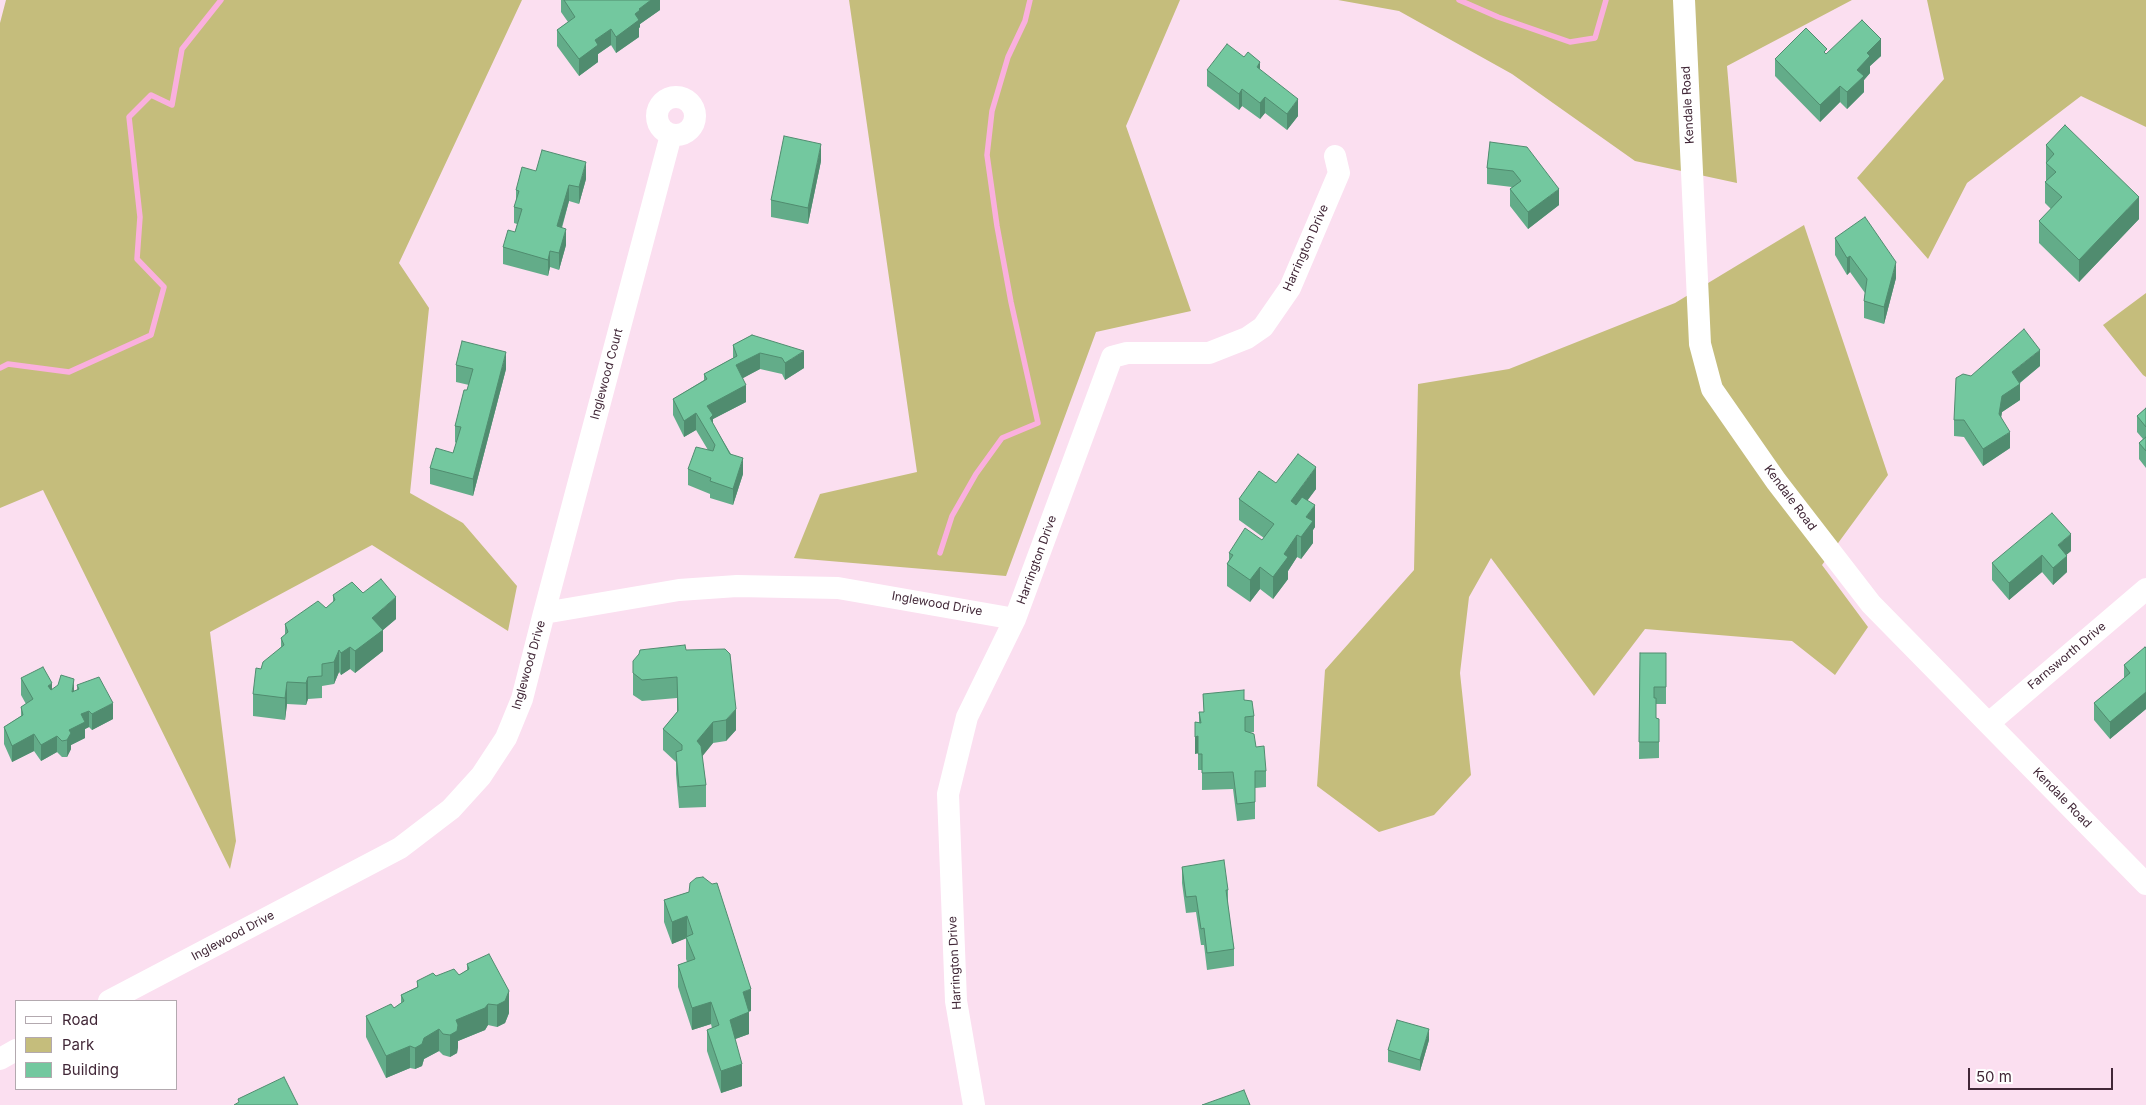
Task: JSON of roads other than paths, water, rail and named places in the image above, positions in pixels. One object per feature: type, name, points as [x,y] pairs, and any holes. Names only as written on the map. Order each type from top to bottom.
[{"type":"street","name":"Kendale Road","points":[[1684,0],[1700,344],[1712,389],[1776,481],[1871,604],[2146,884]]},
{"type":"street","name":"Inglewood Court","points":[[544,613],[671,135]]},
{"type":"street","name":"Harrington Drive","points":[[974,1105],[956,1001],[948,794],[967,717],[1015,619],[1112,357],[1127,354],[1209,353],[1247,338],[1263,327],[1290,288],[1339,173],[1335,156]]},
{"type":"street","name":"Inglewood Drive","points":[[112,1000],[400,848],[451,809],[481,776],[506,738],[522,699],[544,613],[679,590],[737,586],[838,588],[1015,619]]},
{"type":"street","name":"Farnsworth Drive","points":[[1989,723],[2146,589]]},
{"type":"street","points":[[0,1059],[15,1051]]},
{"type":"waterway","points":[[0,368],[8,364],[69,372],[151,335],[164,287],[137,259],[140,217],[129,117],[151,95],[172,105],[182,49],[221,0]]},
{"type":"waterway","points":[[940,553],[952,516],[976,474],[1002,438],[1038,423],[1011,302],[997,226],[987,155],[992,111],[1008,57],[1025,21],[1030,0]]},
{"type":"waterway","points":[[1459,0],[1498,17],[1570,42],[1595,38],[1606,0]]}]
